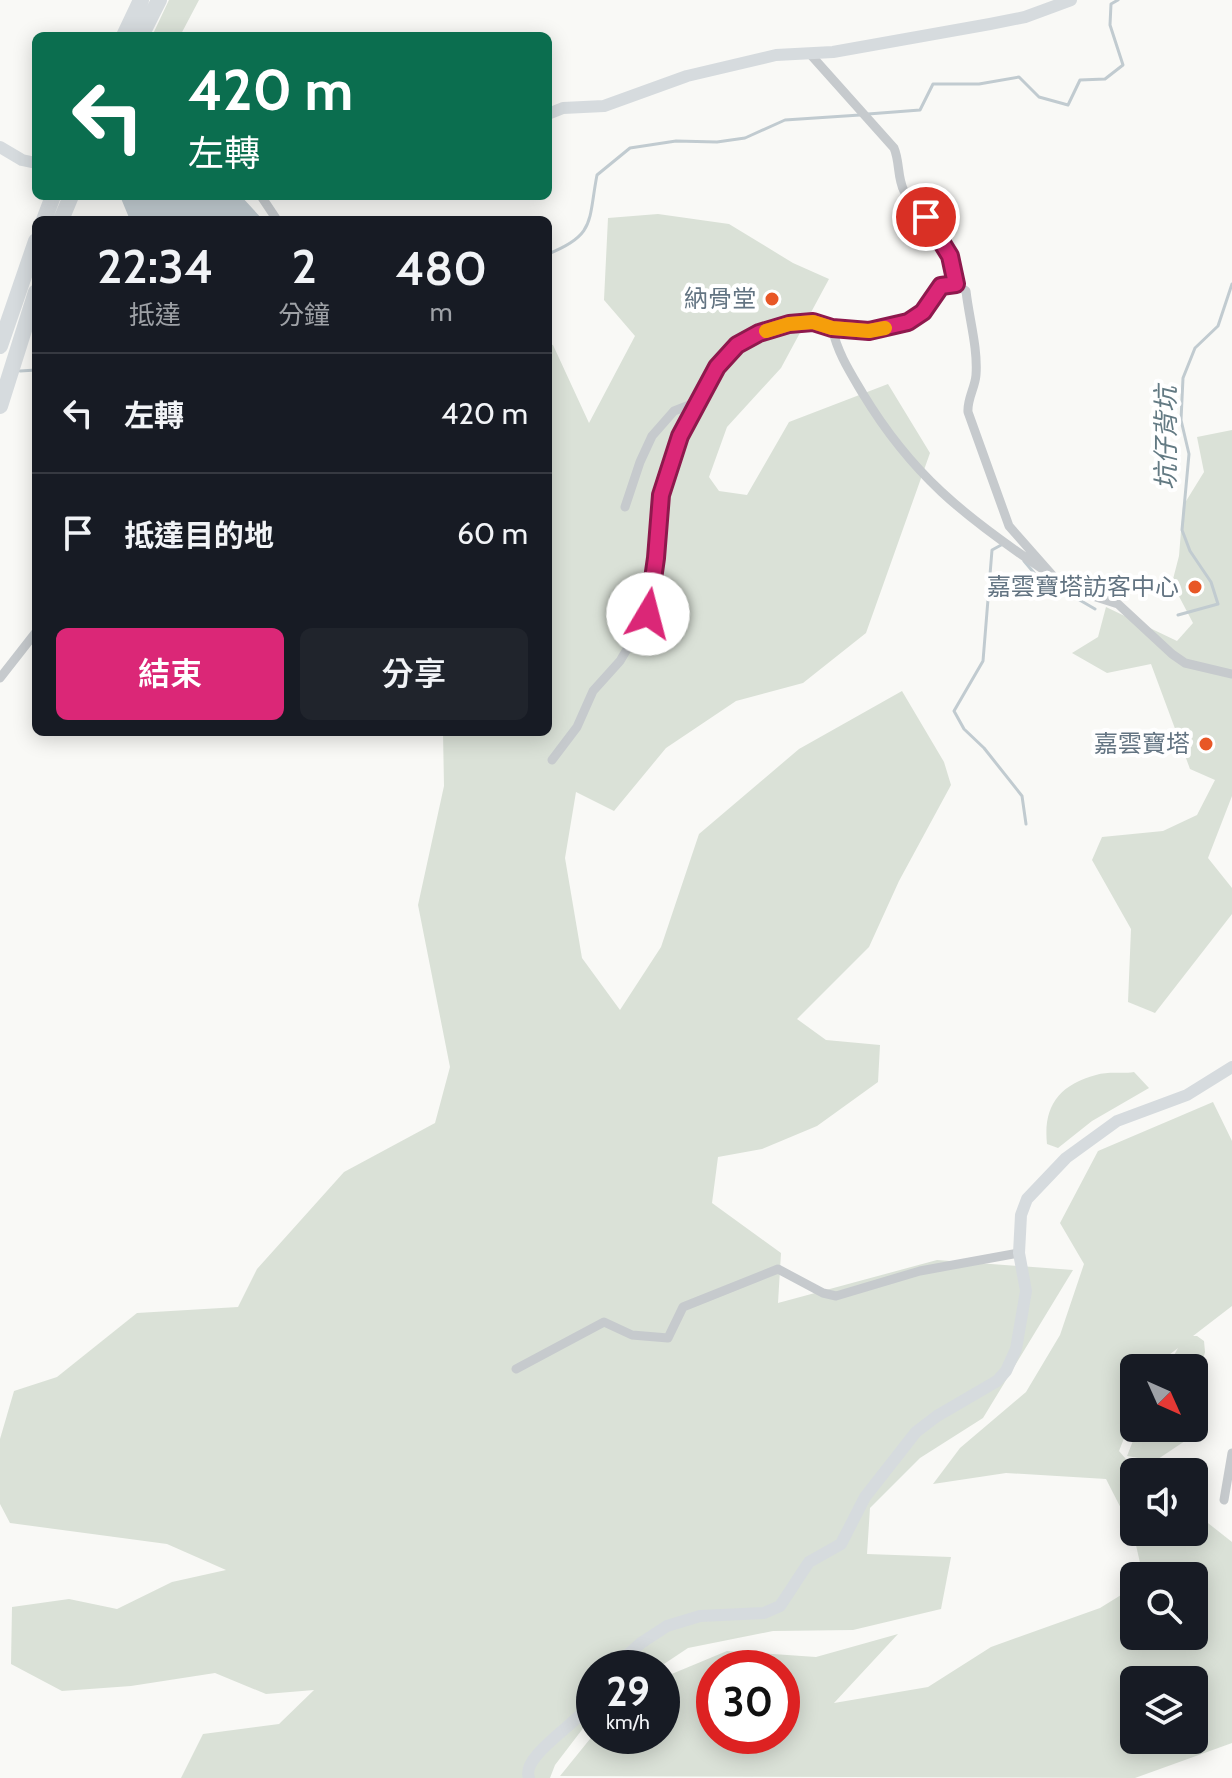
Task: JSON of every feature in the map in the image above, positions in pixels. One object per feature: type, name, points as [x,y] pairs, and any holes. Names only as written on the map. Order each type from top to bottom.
[{"type":"highway","points":[[126,32],[141,0]]},
{"type":"highway","points":[[143,32],[159,0]]},
{"type":"highway","points":[[0,346],[32,253]]},
{"type":"highway","points":[[0,406],[32,305]]},
{"type":"street","points":[[552,112],[563,108],[604,106],[687,76],[776,55],[833,52],[990,24],[1025,17],[1071,0]]},
{"type":"street","points":[[810,54],[894,148],[899,159],[899,178],[904,192],[926,217],[950,256],[956,284]]},
{"type":"street","points":[[0,147],[32,162]]},
{"type":"street","points":[[552,760],[577,727],[593,691],[620,661],[648,614],[661,495],[680,436],[717,367],[737,345],[759,333],[789,324],[813,322],[832,328],[869,331],[908,322],[923,312],[941,286],[956,284],[966,291],[976,363],[968,412],[1009,526],[1053,576]]},
{"type":"street","points":[[832,328],[837,351],[874,412],[907,456],[968,517],[1074,590],[1118,604],[1185,663],[1232,674]]},
{"type":"street","points":[[625,507],[652,436],[674,411],[697,402]]},
{"type":"street","points":[[0,678],[32,637]]},
{"type":"street","points":[[633,1650],[667,1626],[700,1616],[773,1610],[786,1599],[809,1562],[841,1544],[865,1497],[916,1432],[997,1381],[1006,1371],[1016,1349],[1026,1291],[1019,1253],[1021,1215],[1027,1199],[1066,1158],[1117,1121],[1187,1095],[1232,1067]]},
{"type":"street","points":[[516,1369],[604,1322],[632,1335],[668,1338],[683,1307],[778,1269],[823,1293],[836,1296],[920,1271],[1019,1253]]},
{"type":"street","points":[[1224,1500],[1232,1453]]},
{"type":"street","points":[[529,1778],[526,1773],[529,1763],[576,1720]]},
{"type":"shaded area","points":[[169,0],[199,0],[182,32],[154,32]]},
{"type":"shaded area","points":[[122,200],[245,200],[259,216],[128,216]]},
{"type":"shaded area","points":[[658,214],[729,224],[793,263],[829,279],[781,368],[727,427],[709,477],[719,491],[747,495],[789,422],[888,384],[930,453],[866,633],[803,683],[736,701],[666,748],[614,811],[576,792],[565,858],[582,958],[620,1010],[661,947],[699,834],[799,749],[902,691],[944,762],[951,785],[899,881],[869,947],[797,1019],[826,1040],[880,1045],[878,1082],[817,1126],[762,1149],[718,1157],[712,1203],[781,1253],[778,1303],[937,1260],[1073,1270],[983,1418],[920,1458],[870,1508],[867,1554],[951,1557],[941,1609],[853,1630],[773,1631],[688,1648],[680,1653],[680,1650],[576,1650],[576,1738],[555,1765],[550,1778],[181,1778],[203,1734],[279,1724],[314,1690],[266,1694],[215,1673],[131,1686],[62,1691],[11,1664],[12,1607],[69,1599],[117,1609],[172,1582],[226,1570],[167,1544],[10,1523],[0,1504],[0,1439],[14,1391],[57,1377],[137,1313],[238,1307],[257,1269],[344,1172],[435,1123],[450,1067],[418,905],[444,786],[443,736],[552,736],[552,345],[589,423],[635,336],[604,300],[608,218]]},
{"type":"shaded area","points":[[1232,430],[1232,796],[1208,858],[1232,888],[1232,914],[1155,1013],[1128,1002],[1131,929],[1092,860],[1102,837],[1163,831],[1197,815],[1215,780],[1190,769],[1151,664],[1107,673],[1072,653],[1098,637],[1106,607],[1177,641],[1193,623],[1172,583],[1179,556],[1183,506],[1204,472],[1197,437]]},
{"type":"shaded area","points":[[1134,1072],[1149,1088],[1092,1121],[1058,1148],[1047,1144],[1046,1131],[1051,1108],[1063,1091],[1096,1075]]},
{"type":"shaded area","points":[[1213,1102],[1232,1141],[1232,1306],[1193,1336],[1204,1341],[1205,1354],[1175,1354],[1178,1348],[1170,1354],[1120,1354],[1120,1442],[1123,1442],[1119,1451],[1125,1458],[1120,1458],[1120,1506],[1106,1479],[1006,1473],[933,1484],[960,1448],[1026,1392],[1060,1335],[1084,1264],[1060,1223],[1098,1151]]},
{"type":"shaded area","points":[[1132,1442],[1184,1442],[1160,1458],[1127,1456]]},
{"type":"shaded area","points":[[1208,1523],[1232,1542],[1232,1743],[1208,1752],[1208,1666],[1120,1666],[1120,1754],[1202,1754],[1135,1778],[560,1776],[578,1754],[680,1754],[680,1671],[696,1664],[696,1754],[800,1754],[800,1656],[816,1657],[898,1634],[834,1703],[928,1687],[991,1647],[1100,1608],[1120,1596],[1120,1650],[1208,1650],[1208,1562],[1140,1562],[1136,1546],[1208,1546]]},
{"type":"waterway","points":[[868,114],[920,110],[933,84],[979,84],[1019,77],[1039,97],[1068,105],[1080,80],[1105,79],[1123,65],[1110,25],[1111,4],[1118,0]]},
{"type":"waterway","points":[[552,252],[582,233],[590,215],[597,175],[630,148],[676,141],[717,142],[745,138],[785,120],[860,115]]},
{"type":"waterway","name":"坑仔背坑","points":[[1178,615],[1218,604],[1211,582],[1190,551],[1182,530],[1189,454],[1181,420],[1183,378],[1195,348],[1218,326],[1232,284]]},
{"type":"waterway","points":[[20,371],[32,370]]},
{"type":"waterway","name":"坑仔背坑","points":[[1003,544],[992,550],[983,661],[954,711],[964,729],[984,748],[1022,796],[1026,824]]},
{"type":"waterway","name":"坑仔背坑","points":[[1024,561],[1035,574],[1095,609]]},
{"type":"slow traffic","points":[[766,331],[789,324],[813,322],[832,328],[869,331],[885,328]]},
{"type":"place","name":"納骨堂","points":[[772,299]]},
{"type":"place","name":"嘉雲寶塔訪客中心","points":[[1195,587]]},
{"type":"place","name":"嘉雲寶塔","points":[[1206,744]]},
{"type":"route","points":[[648,614],[661,495],[680,436],[717,367],[737,345],[759,333],[789,324],[813,322],[832,328],[869,331],[908,322],[923,312],[941,286],[956,284],[950,256],[926,217]]}]
